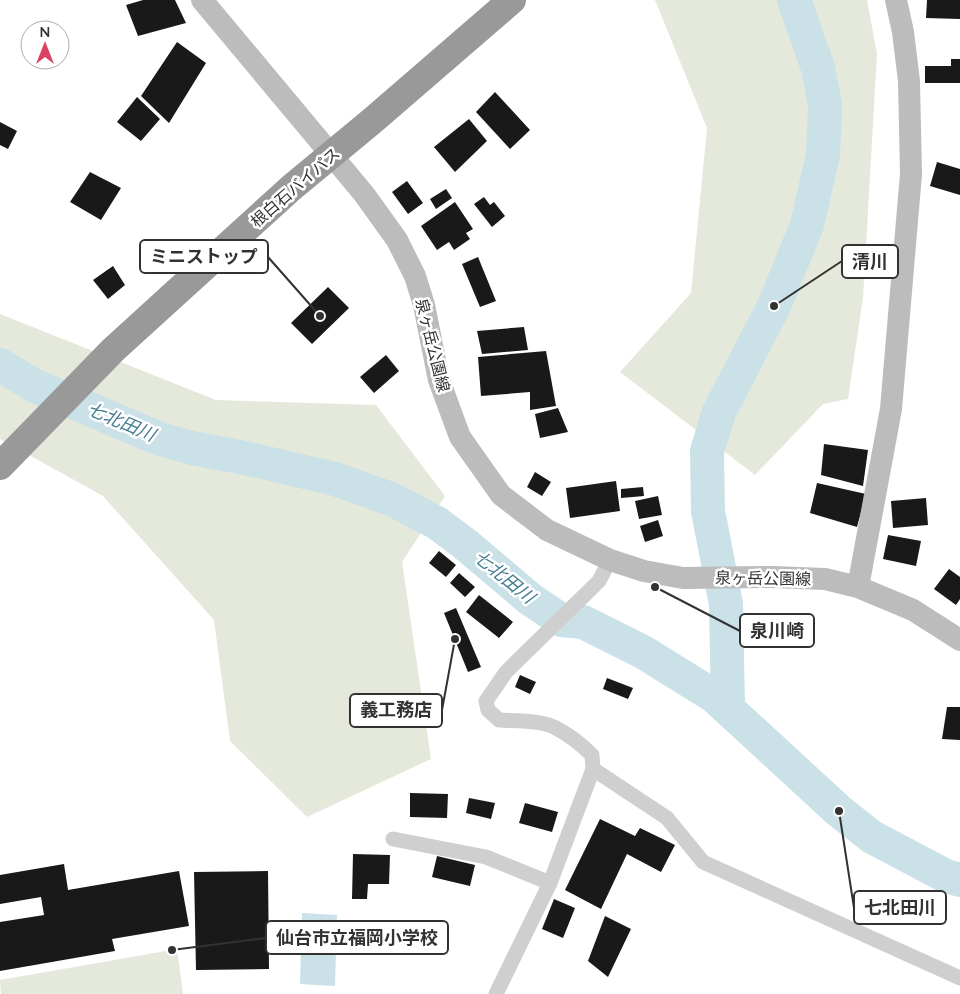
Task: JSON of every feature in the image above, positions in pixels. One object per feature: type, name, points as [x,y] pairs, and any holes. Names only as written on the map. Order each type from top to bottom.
[{"type":"highway","name":"根白石バイパス","points":[[2,463],[113,350],[284,194],[372,122],[512,0]]},
{"type":"main road","name":"泉ヶ岳公園線","points":[[202,0],[364,194],[397,240],[415,276],[424,305],[439,380],[460,437],[501,495],[547,530],[610,560],[644,571],[663,576],[683,578],[772,577],[825,580],[858,587],[913,610],[960,640]]},
{"type":"main road","points":[[858,587],[891,409],[911,174],[909,81],[903,32],[896,0]]},
{"type":"street","points":[[496,994],[550,883],[593,769],[592,755],[581,744],[553,727],[527,722],[499,720],[488,710],[486,701],[495,686],[539,638],[599,581],[610,560]]},
{"type":"street","points":[[593,769],[667,818],[703,862],[960,978]]},
{"type":"street","points":[[393,839],[486,857],[550,883]]},
{"type":"shaded area","points":[[655,0],[867,0],[877,54],[863,298],[848,399],[823,404],[755,475],[620,372],[691,293],[707,128]]},
{"type":"shaded area","points":[[0,314],[216,400],[376,405],[445,496],[402,562],[431,759],[307,817],[230,741],[214,620],[103,496],[0,439]]},
{"type":"shaded area","points":[[177,949],[183,994],[1,994],[0,980]]},
{"type":"water","points":[[302,913],[337,915],[335,986],[300,984]]},
{"type":"building","points":[[143,0],[175,0],[186,23],[138,36],[126,5]]},
{"type":"building","points":[[927,0],[960,0],[960,19],[926,18]]},
{"type":"building","points":[[177,42],[206,63],[169,123],[141,96]]},
{"type":"building","points":[[951,59],[960,59],[960,83],[925,83],[925,66],[951,66]]},
{"type":"building","points":[[495,92],[530,130],[510,149],[476,112]]},
{"type":"building","points":[[137,97],[160,119],[141,141],[117,122]]},
{"type":"building","points":[[469,119],[487,141],[455,172],[434,147]]},
{"type":"building","points":[[0,122],[17,131],[8,149],[0,145]]},
{"type":"building","points":[[937,162],[960,169],[960,195],[930,186]]},
{"type":"building","points":[[90,172],[121,188],[101,220],[70,202]]},
{"type":"building","points":[[407,181],[423,203],[408,214],[392,192]]},
{"type":"building","points":[[446,189],[452,198],[436,209],[430,199]]},
{"type":"building","points":[[484,197],[490,205],[494,202],[505,216],[492,227],[474,204]]},
{"type":"building","points":[[455,202],[473,229],[466,233],[470,239],[454,250],[449,242],[437,250],[421,226]]},
{"type":"building","points":[[478,257],[496,301],[480,307],[462,264]]},
{"type":"building","points":[[113,266],[125,285],[108,299],[93,280]]},
{"type":"building","points":[[328,287],[349,308],[312,344],[291,323]]},
{"type":"building","points":[[524,327],[528,350],[482,354],[477,331]]},
{"type":"building","points":[[546,351],[556,406],[530,410],[530,392],[481,396],[478,357]]},
{"type":"building","points":[[386,355],[399,371],[374,393],[360,377]]},
{"type":"building","points":[[558,408],[568,432],[540,438],[535,414]]},
{"type":"building","points":[[824,444],[868,450],[863,486],[821,475]]},
{"type":"building","points":[[535,472],[551,482],[542,496],[527,487]]},
{"type":"building","points":[[616,481],[620,511],[570,518],[566,488]]},
{"type":"building","points":[[817,483],[866,494],[857,527],[810,513]]},
{"type":"building","points":[[643,487],[644,496],[621,498],[621,489]]},
{"type":"building","points":[[658,496],[662,515],[639,519],[635,501]]},
{"type":"building","points":[[926,498],[928,525],[893,528],[891,501]]},
{"type":"building","points":[[658,520],[663,536],[645,542],[640,526]]},
{"type":"building","points":[[888,535],[921,541],[916,566],[883,559]]},
{"type":"building","points":[[439,551],[456,565],[446,577],[429,563]]},
{"type":"building","points":[[949,569],[960,577],[960,599],[956,605],[934,589]]},
{"type":"building","points":[[459,573],[475,587],[465,597],[450,583]]},
{"type":"building","points":[[479,595],[513,622],[499,638],[466,612]]},
{"type":"building","points":[[456,608],[481,667],[468,672],[444,613]]},
{"type":"building","points":[[520,675],[536,682],[530,694],[515,687]]},
{"type":"building","points":[[607,678],[633,688],[628,699],[603,689]]},
{"type":"building","points":[[947,707],[960,707],[960,740],[942,739]]},
{"type":"building","points":[[410,793],[448,794],[447,818],[410,817]]},
{"type":"building","points":[[469,798],[495,803],[491,819],[466,813]]},
{"type":"building","points":[[525,803],[558,812],[552,832],[519,823]]},
{"type":"building","points":[[600,819],[635,836],[640,828],[675,845],[661,872],[627,854],[601,909],[565,890]]},
{"type":"building","points":[[353,854],[390,855],[389,884],[368,884],[367,899],[352,899]]},
{"type":"building","points":[[437,856],[475,865],[470,886],[432,877]]},
{"type":"building","points":[[64,864],[68,890],[179,871],[189,926],[112,939],[115,951],[0,971],[0,922],[44,915],[41,897],[0,904],[0,875]]},
{"type":"building","points":[[268,871],[269,969],[196,970],[194,872]]},
{"type":"building","points":[[554,899],[575,908],[563,938],[542,929]]},
{"type":"building","points":[[605,916],[631,929],[608,977],[588,961]]},
{"type":"waterway","points":[[728,708],[726,604],[708,511],[707,451],[719,412],[774,306],[807,225],[823,155],[825,105],[818,68],[794,0]]},
{"type":"waterway","name":"七北田川","points":[[0,365],[35,386],[160,439],[192,448],[335,479],[391,499],[437,523],[530,599],[561,620],[583,622],[643,652],[714,696],[839,811],[872,837],[946,876],[960,880]]},
{"type":"place","name":"清川","points":[[774,306]]},
{"type":"place","name":"ミニストップ","points":[[320,316]]},
{"type":"place","name":"泉川崎","points":[[655,587]]},
{"type":"place","name":"義工務店","points":[[455,639]]},
{"type":"place","name":"七北田川","points":[[839,811]]},
{"type":"place","name":"仙台市立福岡小学校","points":[[172,950]]}]
